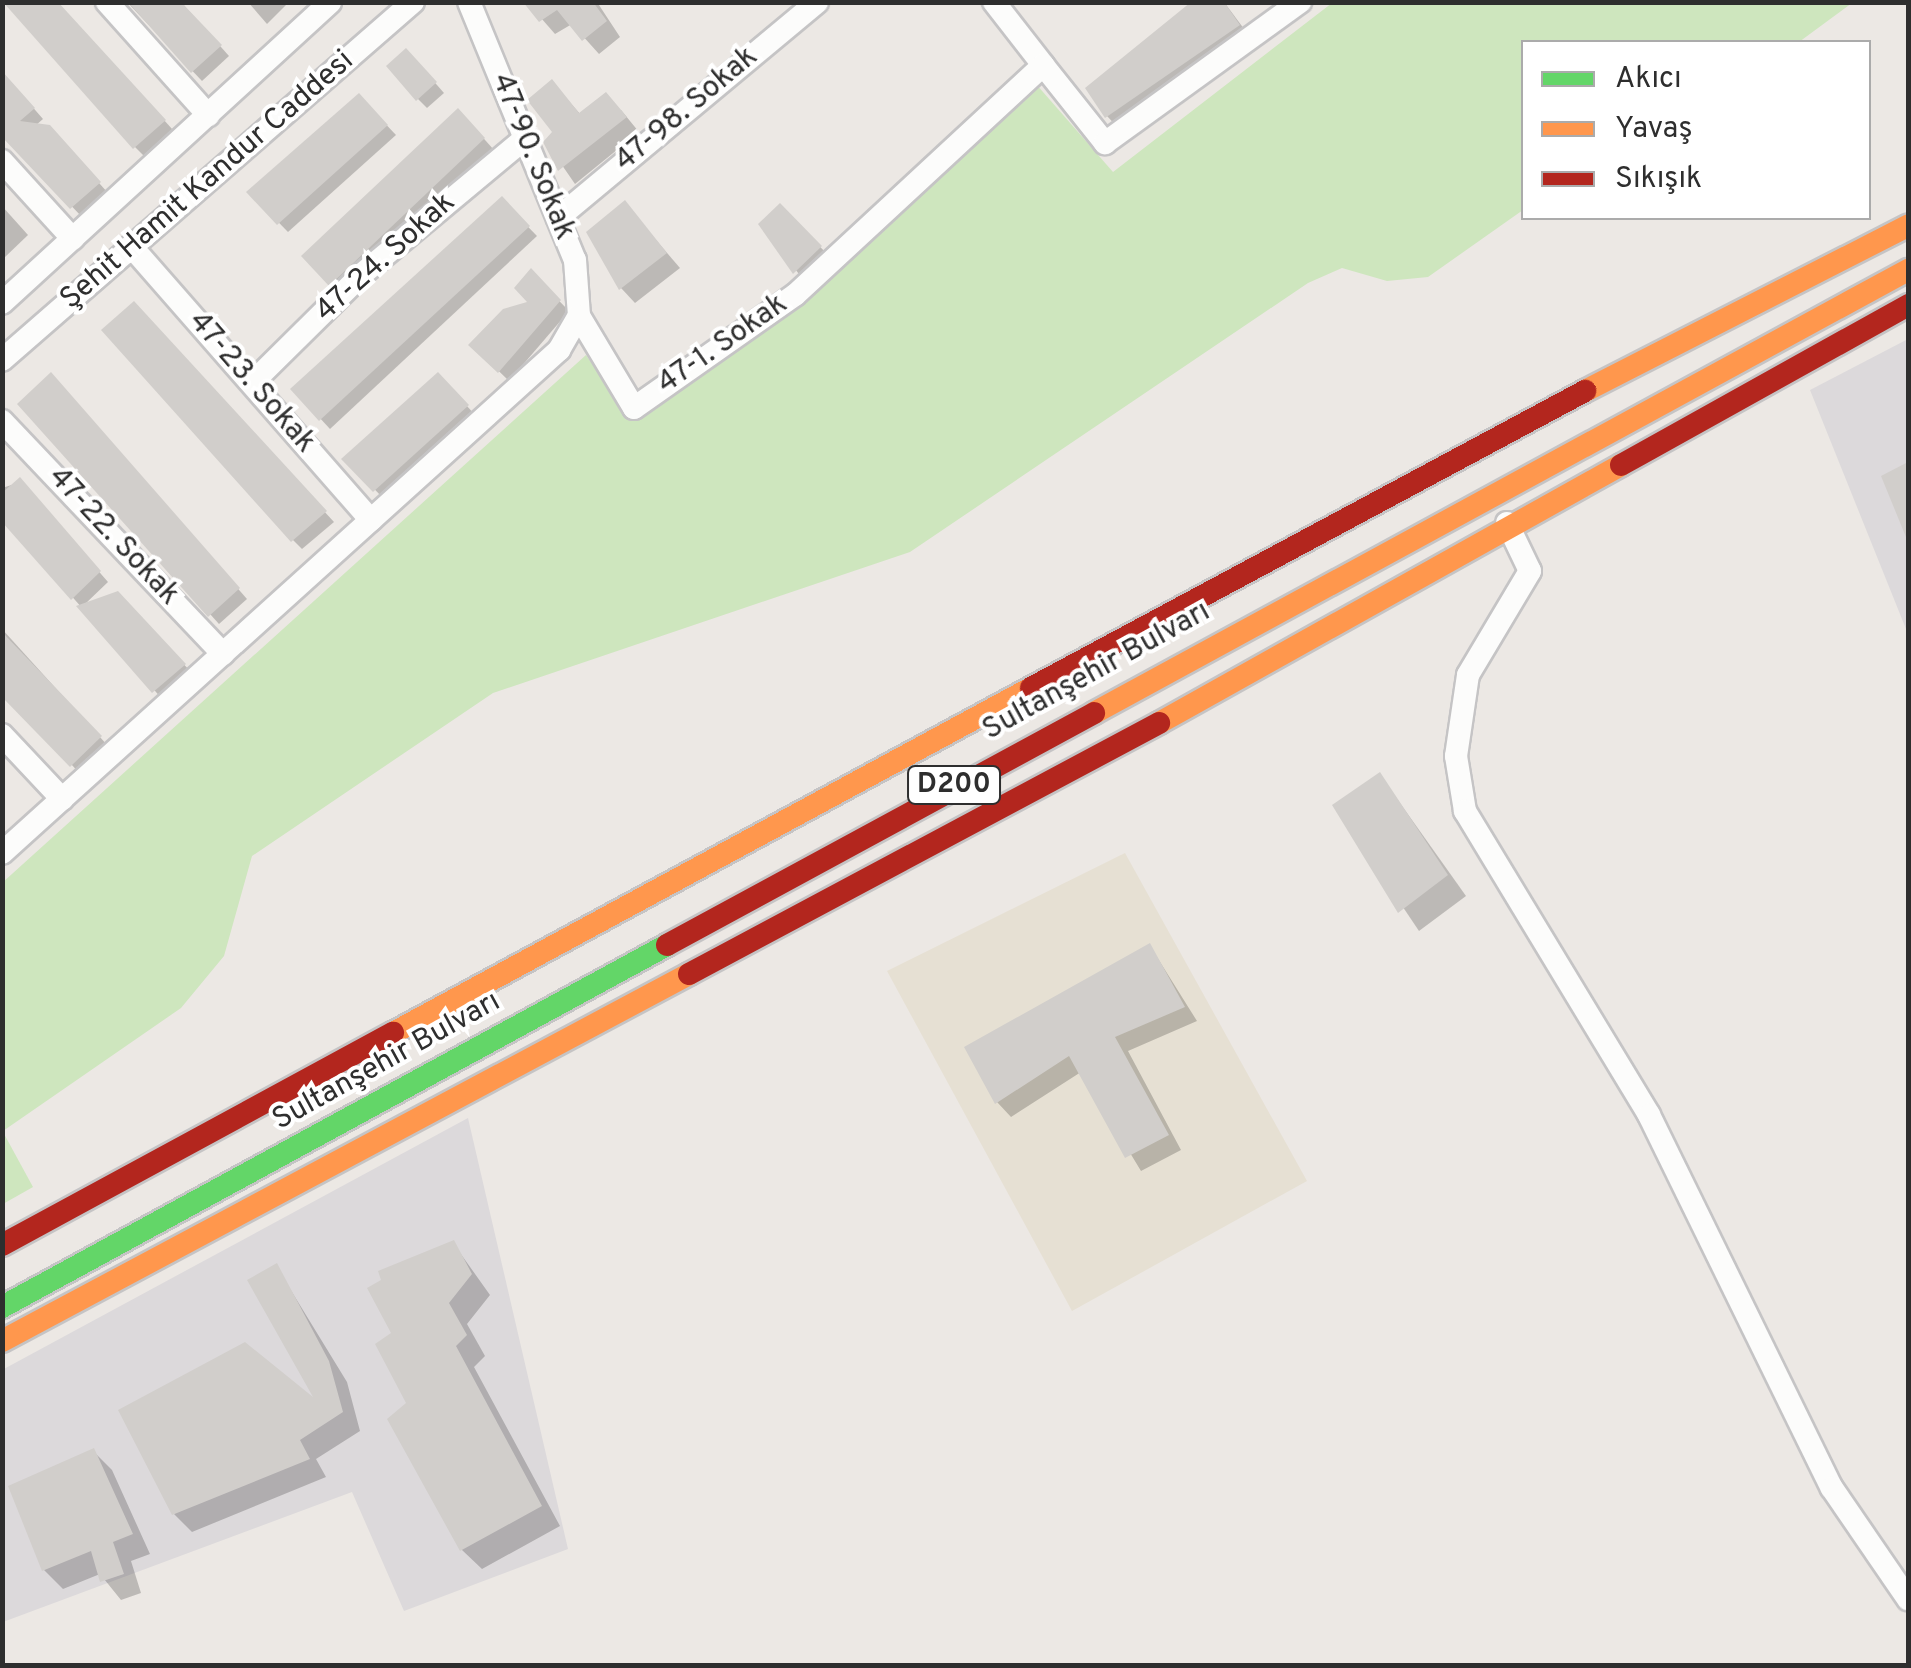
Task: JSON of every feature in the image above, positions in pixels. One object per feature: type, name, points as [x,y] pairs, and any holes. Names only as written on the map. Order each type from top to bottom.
[{"type":"main road","name":"Sultanşehir Bulvarı","points":[[2,1246],[1485,442],[1908,226]]},
{"type":"main road","name":"Sultanşehir Bulvarı","points":[[2,1307],[1908,270]]},
{"type":"main road","points":[[2,1341],[1088,762],[1508,523],[1908,305]]},
{"type":"street","points":[[106,2],[208,115]]},
{"type":"street","name":"Şehit Hamit Kandur Caddesi","points":[[2,303],[330,2]]},
{"type":"street","name":"Şehit Hamit Kandur Caddesi","points":[[2,360],[413,2]]},
{"type":"street","name":"47-90. Sokak","points":[[470,2],[575,260],[579,316]]},
{"type":"street","name":"47-98. Sokak","points":[[558,218],[817,2]]},
{"type":"street","points":[[994,2],[1105,143],[1290,5]]},
{"type":"street","name":"47-1. Sokak","points":[[579,316],[634,408],[794,295],[1043,65]]},
{"type":"street","name":"47-24. Sokak","points":[[252,383],[361,275],[524,139]]},
{"type":"street","points":[[2,160],[72,239]]},
{"type":"street","name":"47-23. Sokak","points":[[131,246],[371,520]]},
{"type":"street","points":[[2,853],[560,350],[579,316]]},
{"type":"street","name":"47-22. Sokak","points":[[2,421],[223,654]]},
{"type":"street","points":[[1508,523],[1530,570],[1468,675],[1456,756],[1465,811],[1648,1115],[1832,1488],[1908,1598]]},
{"type":"street","points":[[2,735],[62,799]]},
{"type":"shaded area","points":[[1908,339],[1908,634],[1810,390]]},
{"type":"shaded area","points":[[1125,853],[1307,1181],[1072,1311],[887,971]]},
{"type":"shaded area","points":[[468,1118],[568,1549],[404,1611],[352,1492],[3,1622],[2,1370]]},
{"type":"green space","points":[[1332,3],[1852,3],[1802,40],[1521,40],[1521,211],[1428,277],[1387,281],[1342,268],[1308,283],[910,552],[493,693],[252,856],[224,956],[181,1008],[3,1131],[2,883],[586,355],[631,419],[801,306],[1036,84],[1113,172]]},
{"type":"green space","points":[[3,1132],[33,1187],[2,1204]]},
{"type":"building","points":[[3,2],[58,2],[166,120],[133,149]]},
{"type":"building","points":[[128,2],[181,2],[222,45],[191,73]]},
{"type":"building","points":[[523,2],[593,2],[607,21],[582,41],[557,10],[539,22]]},
{"type":"building","points":[[1191,2],[1224,2],[1240,25],[1105,118],[1085,88]]},
{"type":"building","points":[[406,48],[437,82],[416,101],[386,66]]},
{"type":"building","points":[[2,71],[35,108],[20,121],[50,125],[101,182],[70,209],[2,137]]},
{"type":"building","points":[[552,79],[579,113],[606,92],[627,117],[558,171],[543,142],[552,132],[527,100]]},
{"type":"building","points":[[359,93],[388,125],[277,225],[246,192]]},
{"type":"building","points":[[458,108],[485,138],[329,286],[301,256]]},
{"type":"building","points":[[502,196],[530,226],[319,421],[290,389]]},
{"type":"building","points":[[625,200],[667,253],[619,290],[586,232]]},
{"type":"building","points":[[780,203],[822,246],[793,274],[758,224]]},
{"type":"building","points":[[531,268],[561,300],[498,373],[468,345],[503,309],[527,302],[514,288]]},
{"type":"building","points":[[134,301],[327,511],[291,542],[101,330]]},
{"type":"building","points":[[51,372],[240,588],[208,617],[17,404]]},
{"type":"building","points":[[438,372],[469,405],[373,492],[341,459]]},
{"type":"building","points":[[1908,462],[1908,542],[1881,476]]},
{"type":"building","points":[[20,477],[101,571],[71,600],[2,522],[2,493]]},
{"type":"building","points":[[118,591],[186,664],[152,693],[76,606]]},
{"type":"building","points":[[2,632],[102,736],[70,767],[2,697]]},
{"type":"building","points":[[1380,772],[1448,875],[1398,913],[1332,805]]},
{"type":"building","points":[[1150,943],[1185,1007],[1115,1037],[1169,1135],[1125,1158],[1069,1056],[995,1104],[964,1047]]},
{"type":"building","points":[[454,1240],[472,1274],[449,1303],[467,1335],[456,1346],[542,1506],[460,1551],[387,1419],[406,1403],[375,1344],[391,1333],[367,1288],[381,1280],[378,1271]]},
{"type":"building","points":[[277,1263],[329,1361],[343,1412],[300,1440],[310,1459],[172,1515],[118,1410],[245,1342],[313,1397],[247,1280]]},
{"type":"building","points":[[94,1448],[133,1534],[113,1542],[124,1574],[100,1582],[91,1551],[42,1571],[8,1486]]},
{"type":"traffic: fast","points":[[2,1307],[667,945]]},
{"type":"traffic: slow","points":[[1585,391],[1908,226]]},
{"type":"traffic: slow","points":[[1094,713],[1908,270]]},
{"type":"traffic: slow","points":[[1159,723],[1621,465]]},
{"type":"traffic: slow","points":[[393,1033],[1031,688]]},
{"type":"traffic: slow","points":[[2,1341],[689,974]]},
{"type":"traffic: jam","points":[[1621,465],[1908,305]]},
{"type":"traffic: jam","points":[[1031,688],[1585,391]]},
{"type":"traffic: jam","points":[[667,945],[1094,713]]},
{"type":"traffic: jam","points":[[689,974],[1159,723]]},
{"type":"traffic: jam","points":[[2,1245],[393,1033]]}]
